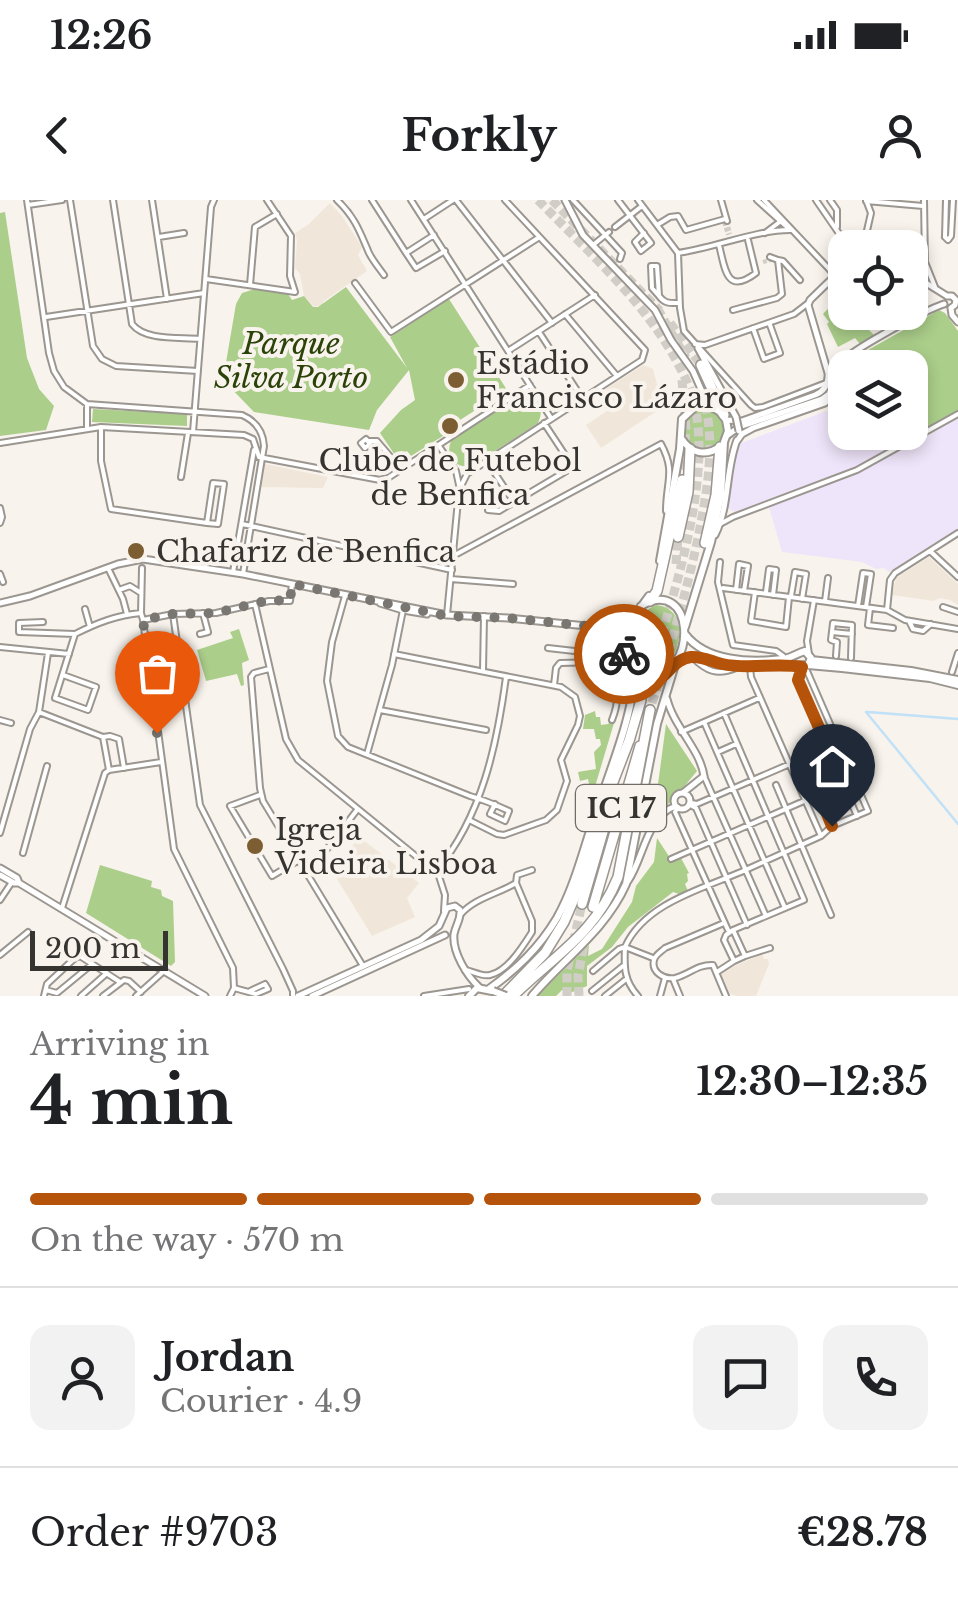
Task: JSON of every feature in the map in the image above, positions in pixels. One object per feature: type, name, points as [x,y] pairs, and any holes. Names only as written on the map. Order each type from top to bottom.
[{"type":"highway","points":[[701,365],[725,418]]},
{"type":"highway","points":[[708,543],[723,442]]},
{"type":"highway","points":[[678,537],[688,492],[690,449]]},
{"type":"highway","points":[[645,604],[658,591],[682,480]]},
{"type":"highway","points":[[497,993],[583,934],[610,896],[618,876],[648,704]]},
{"type":"highway","name":"IC 17","points":[[648,704],[587,905],[630,738],[648,704]]},
{"type":"highway","points":[[497,993],[545,953],[564,922],[630,738]]},
{"type":"main road","points":[[469,992],[497,993],[541,942],[571,888],[634,690],[624,646],[630,623],[655,584],[682,418],[696,406],[708,405],[725,418],[723,442],[702,453],[690,449],[681,437]]},
{"type":"main road","points":[[532,996],[601,926],[626,884],[657,724],[708,543]]},
{"type":"main road","points":[[645,604],[664,600],[674,605],[683,617],[684,630],[700,649],[726,657],[787,659],[956,679]]},
{"type":"main road","points":[[633,676],[654,680],[692,657],[746,667],[804,661]]},
{"type":"street","points":[[62,200],[27,203],[49,353],[57,378],[72,395],[87,404],[195,410],[250,418],[260,429],[264,446],[243,574]]},
{"type":"street","points":[[70,200],[97,354],[116,366],[198,371]]},
{"type":"street","points":[[113,200],[132,324],[140,333],[200,339]]},
{"type":"street","points":[[152,200],[167,298]]},
{"type":"street","points":[[181,478],[195,410],[214,200]]},
{"type":"street","points":[[205,279],[296,292],[290,276],[290,236],[268,200]]},
{"type":"street","points":[[338,200],[366,240],[368,252],[384,276]]},
{"type":"street","points":[[372,200],[416,268],[444,251]]},
{"type":"street","points":[[411,200],[551,418]]},
{"type":"street","points":[[424,219],[455,200],[552,323]]},
{"type":"street","points":[[459,490],[471,470],[642,360],[646,350],[504,200]]},
{"type":"street","points":[[565,200],[576,226],[655,310],[692,370],[708,405]]},
{"type":"street","points":[[573,200],[607,234],[622,253],[620,259]]},
{"type":"street","points":[[618,200],[644,233]]},
{"type":"street","points":[[638,200],[678,253],[682,327],[750,404],[763,407],[828,383]]},
{"type":"street","points":[[657,225],[678,216],[686,230],[726,221],[720,200]]},
{"type":"street","points":[[760,200],[782,222]]},
{"type":"street","points":[[760,200],[828,269]]},
{"type":"street","points":[[816,200],[836,230]]},
{"type":"street","points":[[830,200],[837,210]]},
{"type":"street","points":[[837,230],[838,200]]},
{"type":"street","points":[[869,230],[866,200],[922,202],[924,230]]},
{"type":"street","points":[[949,200],[951,236],[948,240],[945,238],[949,200]]},
{"type":"street","points":[[615,227],[642,206]]},
{"type":"street","points":[[250,286],[255,227],[276,214]]},
{"type":"street","points":[[772,216],[775,229]]},
{"type":"street","points":[[678,253],[765,234],[782,222]]},
{"type":"street","points":[[775,229],[794,232]]},
{"type":"street","points":[[158,237],[184,233]]},
{"type":"street","points":[[592,245],[607,234]]},
{"type":"street","points":[[729,234],[731,242]]},
{"type":"street","points":[[406,254],[434,235]]},
{"type":"street","points":[[355,283],[391,332],[540,237]]},
{"type":"street","points":[[719,245],[727,277],[737,282],[754,276],[758,261],[748,238]]},
{"type":"street","points":[[733,310],[782,294],[773,259],[783,261],[800,280]]},
{"type":"street","points":[[659,296],[657,266],[650,266],[652,288],[659,296],[667,303],[679,303]]},
{"type":"street","points":[[928,267],[936,287]]},
{"type":"street","points":[[697,346],[797,312],[828,282]]},
{"type":"street","points":[[860,350],[889,332],[956,303],[953,295],[928,283]]},
{"type":"street","points":[[44,318],[204,293]]},
{"type":"street","points":[[508,352],[595,295]]},
{"type":"street","points":[[953,295],[944,299],[958,322]]},
{"type":"street","points":[[810,300],[808,310],[828,370]]},
{"type":"street","points":[[566,314],[617,376]]},
{"type":"street","points":[[753,328],[764,359],[780,354],[770,323]]},
{"type":"street","points":[[539,332],[582,398]]},
{"type":"street","points":[[697,346],[736,416],[739,429],[730,460],[724,510],[708,543]]},
{"type":"street","points":[[0,443],[101,427],[244,435],[251,438],[262,458],[388,478],[530,385]]},
{"type":"street","points":[[725,418],[742,420],[815,395],[828,385]]},
{"type":"street","points":[[696,406],[700,388]]},
{"type":"street","points":[[723,442],[739,429],[828,394]]},
{"type":"street","points":[[737,441],[744,432],[828,399]]},
{"type":"street","points":[[87,404],[87,429]]},
{"type":"street","points":[[720,524],[857,470],[958,414]]},
{"type":"street","points":[[488,510],[499,511],[573,467],[544,423]]},
{"type":"street","points":[[101,427],[101,461],[111,509],[207,523],[218,524],[224,484],[213,483],[207,523]]},
{"type":"street","points":[[369,441],[377,440],[401,469]]},
{"type":"street","points":[[453,556],[660,444],[671,471],[666,520]]},
{"type":"street","points":[[233,572],[255,445]]},
{"type":"street","points":[[439,445],[454,466],[459,490],[447,616]]},
{"type":"street","points":[[486,460],[514,502]]},
{"type":"street","points":[[454,466],[471,470]]},
{"type":"street","points":[[0,508],[0,523]]},
{"type":"street","points":[[724,510],[733,517]]},
{"type":"street","points":[[242,524],[452,570]]},
{"type":"street","points":[[887,610],[893,576],[958,533]]},
{"type":"street","points":[[930,551],[958,577]]},
{"type":"street","points":[[0,604],[145,559],[233,572],[435,614]]},
{"type":"street","points":[[720,562],[732,645],[778,652],[787,659]]},
{"type":"street","points":[[736,590],[739,564],[748,566],[744,591]]},
{"type":"street","points":[[108,568],[126,614]]},
{"type":"street","points":[[142,568],[142,617],[174,850],[233,968],[234,988],[230,996]]},
{"type":"street","points":[[766,594],[769,569],[776,570],[773,595]]},
{"type":"street","points":[[755,592],[751,622],[786,627],[795,572],[806,574],[802,598]]},
{"type":"street","points":[[858,606],[863,573],[871,574],[868,625],[893,628]]},
{"type":"street","points":[[0,574],[3,582]]},
{"type":"street","points":[[825,602],[828,578]]},
{"type":"street","points":[[451,579],[514,584]]},
{"type":"street","points":[[43,622],[19,623],[19,632],[75,634],[126,614],[142,617],[216,613],[290,601],[292,584]]},
{"type":"street","points":[[119,590],[130,586],[140,593]]},
{"type":"street","points":[[722,588],[887,610],[908,621],[958,629]]},
{"type":"street","points":[[345,595],[328,667],[340,739],[348,747],[495,804]]},
{"type":"street","points":[[814,600],[798,680],[857,816]]},
{"type":"street","points":[[378,602],[447,616],[606,628],[630,623]]},
{"type":"street","points":[[256,604],[286,739],[298,760],[437,870]]},
{"type":"street","points":[[943,607],[958,612]]},
{"type":"street","points":[[85,608],[93,626]]},
{"type":"street","points":[[367,754],[404,610]]},
{"type":"street","points":[[200,634],[208,632],[204,613]]},
{"type":"street","points":[[173,614],[200,805],[295,996],[425,938],[439,926],[444,895],[437,870],[469,820],[478,798],[496,738],[506,677]]},
{"type":"street","points":[[483,671],[484,616]]},
{"type":"street","points":[[851,644],[831,641],[833,623],[852,626],[851,658]]},
{"type":"street","points":[[606,628],[624,646]]},
{"type":"street","points":[[64,675],[96,687],[88,710],[55,698],[75,634]]},
{"type":"street","points":[[836,656],[837,642]]},
{"type":"street","points":[[0,648],[69,654]]},
{"type":"street","points":[[548,648],[592,653],[608,667],[618,702],[612,720]]},
{"type":"street","points":[[0,832],[28,728],[38,712],[48,652]]},
{"type":"street","points":[[956,679],[958,653]]},
{"type":"street","points":[[394,654],[554,686],[570,693],[579,708],[578,725],[561,760],[566,784],[557,810],[546,820],[504,835],[469,820]]},
{"type":"street","points":[[634,995],[626,978],[624,948],[633,934],[666,905],[868,811],[804,661]]},
{"type":"street","points":[[554,686],[558,664],[599,662]]},
{"type":"street","points":[[746,667],[821,836]]},
{"type":"street","points":[[269,669],[254,673],[251,679],[261,794],[362,966]]},
{"type":"street","points":[[666,696],[670,714],[703,768],[766,916]]},
{"type":"street","points":[[681,732],[760,697]]},
{"type":"street","points":[[380,710],[486,730]]},
{"type":"street","points":[[38,712],[118,739],[124,768]]},
{"type":"street","points":[[724,713],[804,900],[729,932],[724,940],[734,961]]},
{"type":"street","points":[[0,720],[11,724]]},
{"type":"street","points":[[704,722],[785,908]]},
{"type":"street","points":[[103,737],[109,770]]},
{"type":"street","points":[[717,752],[736,744]]},
{"type":"street","points":[[690,802],[696,804],[828,748]]},
{"type":"street","points":[[804,758],[832,826]]},
{"type":"street","points":[[62,908],[105,773],[161,762]]},
{"type":"street","points":[[23,852],[47,766]]},
{"type":"street","points":[[704,776],[675,796],[677,810],[724,923],[745,956]]},
{"type":"street","points":[[626,884],[649,833],[668,808],[684,809],[704,776]]},
{"type":"street","points":[[776,785],[832,915]]},
{"type":"street","points":[[684,792],[696,808],[747,924]]},
{"type":"street","points":[[261,794],[230,806],[272,876],[300,860]]},
{"type":"street","points":[[671,859],[805,800]]},
{"type":"street","points":[[327,849],[358,810]]},
{"type":"street","points":[[465,970],[486,976],[496,972],[532,932],[532,922],[516,883],[517,875],[532,870]]},
{"type":"street","points":[[0,872],[205,996]]},
{"type":"street","points":[[0,900],[16,882]]},
{"type":"street","points":[[444,911],[470,905],[516,883]]},
{"type":"street","points":[[444,895],[457,909]]},
{"type":"street","points":[[424,996],[469,992],[449,935],[457,909]]},
{"type":"street","points":[[654,959],[666,948],[724,923]]},
{"type":"street","points":[[439,926],[449,935],[470,978],[497,993]]},
{"type":"street","points":[[0,956],[28,932]]},
{"type":"street","points":[[312,996],[449,935]]},
{"type":"street","points":[[594,971],[624,948],[654,959]]},
{"type":"street","points":[[716,972],[770,948]]},
{"type":"street","points":[[93,964],[57,993],[45,993],[46,984],[80,956],[93,964],[107,973],[120,982]]},
{"type":"street","points":[[654,959],[655,970],[664,978],[713,964],[726,996]]},
{"type":"street","points":[[592,992],[624,966]]},
{"type":"street","points":[[103,996],[120,982],[129,981],[138,994],[164,971]]},
{"type":"street","points":[[81,996],[107,973]]},
{"type":"street","points":[[605,996],[626,978]]},
{"type":"street","points":[[660,996],[664,978]]},
{"type":"street","points":[[673,978],[680,996]]},
{"type":"street","points":[[234,988],[250,992]]},
{"type":"shaded area","points":[[330,203],[362,247],[358,255],[367,271],[314,307],[304,296],[295,268],[295,233]]},
{"type":"shaded area","points":[[643,365],[653,369],[663,407],[601,448],[586,425],[616,405],[606,389]]},
{"type":"shaded area","points":[[828,410],[828,450],[928,450],[928,436],[958,417],[958,528],[889,572],[862,562],[782,552],[767,500],[735,512],[728,508],[739,444]]},
{"type":"shaded area","points":[[265,464],[328,477],[323,488],[261,487]]},
{"type":"shaded area","points":[[929,557],[958,584],[958,605],[939,598],[934,601],[892,595],[896,578]]},
{"type":"shaded area","points":[[359,837],[419,883],[407,898],[415,917],[372,936],[331,869]]},
{"type":"shaded area","points":[[762,954],[769,964],[756,996],[727,993],[719,973]]},
{"type":"green space","points":[[5,212],[27,358],[39,389],[54,406],[46,430],[0,436],[0,213]]},
{"type":"green space","name":"Parque Silva Porto","points":[[346,287],[407,368],[390,337],[449,299],[507,390],[411,456],[407,451],[397,458],[380,433],[415,400],[409,370],[377,410],[369,430],[254,412],[223,380],[236,304],[242,293],[255,289],[288,294],[292,300],[304,296],[313,307],[318,307]]},
{"type":"green space","points":[[939,310],[958,331],[958,410],[928,428],[928,350],[868,350],[903,330],[928,330],[928,316]]},
{"type":"green space","points":[[830,330],[869,330],[875,336],[860,344],[855,338],[838,347]]},
{"type":"green space","points":[[518,395],[530,396],[538,402],[538,423],[472,466],[452,460],[452,439]]},
{"type":"green space","points":[[93,409],[187,414],[187,426],[92,422]]},
{"type":"green space","points":[[704,409],[718,415],[724,429],[718,443],[704,449],[690,443],[684,429],[690,415]]},
{"type":"green space","points":[[656,605],[670,610],[678,621],[679,635],[669,662],[660,672],[649,675],[631,663],[629,644],[642,615]]},
{"type":"green space","points":[[239,629],[249,660],[242,663],[244,685],[241,686],[237,674],[206,681],[197,650],[233,638],[230,632]]},
{"type":"green space","points":[[595,711],[601,725],[612,720],[614,723],[588,810],[584,796],[591,794],[588,779],[580,781],[578,772],[596,769],[594,752],[601,745],[600,739],[596,739],[594,729],[583,729],[585,715]]},
{"type":"green space","points":[[666,724],[697,771],[683,788],[673,793],[653,822]]},
{"type":"green space","points":[[657,838],[672,861],[681,858],[689,873],[685,884],[688,891],[673,892],[628,927],[612,947],[587,966],[587,986],[570,993],[562,990],[556,996],[537,996],[589,945],[588,956],[602,949],[632,902],[636,886],[654,862]]},
{"type":"green space","points":[[100,865],[152,881],[151,887],[173,901],[175,962],[171,966],[86,913]]},
{"type":"waterway","points":[[866,712],[958,824]]},
{"type":"waterway","points":[[868,712],[958,719]]},
{"type":"tunnel","points":[[538,200],[621,285],[658,331],[687,382],[697,416],[699,454],[687,540],[641,700]]},
{"type":"tunnel","points":[[552,200],[660,311]]},
{"type":"tunnel","points":[[727,221],[730,234]]},
{"type":"tunnel","points":[[724,222],[728,235]]},
{"type":"tunnel","points":[[763,262],[771,260]]},
{"type":"tunnel","points":[[657,308],[686,358]]},
{"type":"tunnel","points":[[670,323],[701,365]]},
{"type":"tunnel","points":[[682,380],[686,428],[682,480]]},
{"type":"tunnel","points":[[652,703],[683,601],[704,503],[710,451],[704,399]]},
{"type":"tunnel","points":[[676,564],[678,537]]},
{"type":"tunnel","points":[[567,996],[567,970],[582,904]]},
{"type":"tunnel","points":[[579,996],[585,939]]},
{"type":"way so far","points":[[157,733],[143,620],[173,614],[216,613],[269,600],[290,601],[292,584],[447,616],[606,628],[624,646],[624,654]]},
{"type":"place","name":"Estádio Francisco Lázaro","points":[[456,380]]},
{"type":"place","name":"Clube de Futebol de Benfica","points":[[450,426]]},
{"type":"place","name":"Chafariz de Benfica","points":[[136,551]]},
{"type":"place","name":"Igreja Videira Lisboa","points":[[255,846]]},
{"type":"route","points":[[624,654],[630,673],[649,681],[662,678],[676,662],[690,657],[724,665],[802,667],[798,680],[828,748],[804,758],[832,826]]}]
